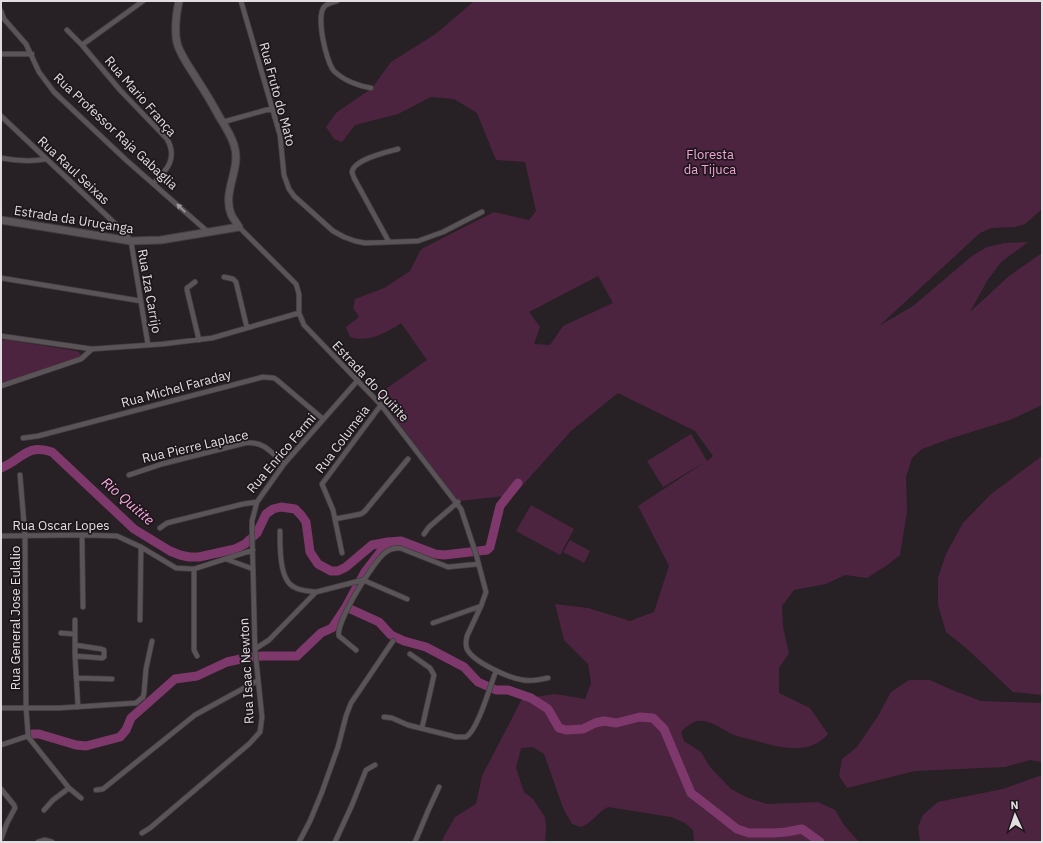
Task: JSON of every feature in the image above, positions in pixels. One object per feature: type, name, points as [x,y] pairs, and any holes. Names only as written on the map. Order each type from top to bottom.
[{"type":"street","points":[[82,45],[143,1]]},
{"type":"street","points":[[179,1],[175,24],[178,45],[183,58],[223,122],[236,150],[236,163],[230,190],[229,204],[231,215],[239,227]]},
{"type":"street","name":"Rua Fruto do Mato","points":[[241,1],[280,135],[284,176],[289,189],[294,196],[333,231],[344,237],[365,243],[418,241],[428,238],[482,212]]},
{"type":"street","points":[[337,1],[325,6],[322,10],[321,17],[326,56],[331,66],[342,77],[359,85],[371,88]]},
{"type":"street","name":"Rua Professor Raja Gabaglia","points":[[1,11],[3,19],[26,44],[32,54],[39,72],[54,92],[126,159],[209,232]]},
{"type":"street","name":"Rua Mario França","points":[[67,30],[82,45],[120,90],[167,139],[171,146],[171,155],[168,168],[154,183]]},
{"type":"street","points":[[1,54],[32,54]]},
{"type":"street","points":[[223,122],[273,108]]},
{"type":"street","name":"Rua Raul Seixas","points":[[1,116],[124,232],[130,241]]},
{"type":"street","points":[[389,242],[352,172],[354,167],[359,162],[398,149]]},
{"type":"street","points":[[1,158],[24,162],[33,162],[46,159]]},
{"type":"street","name":"Estrada da Uruçanga","points":[[1,220],[130,241],[161,240],[239,227]]},
{"type":"street","name":"Estrada do Quitite","points":[[239,227],[296,284],[299,294],[299,313],[304,325],[381,405],[458,502],[463,512],[486,592],[467,636],[466,646],[468,651],[496,671],[524,681],[548,678]]},
{"type":"street","name":"Rua Iza Carrijo","points":[[130,241],[148,345]]},
{"type":"street","points":[[224,277],[233,279],[236,282],[247,328]]},
{"type":"street","points":[[1,278],[141,301]]},
{"type":"street","points":[[195,282],[187,288],[187,290],[199,340]]},
{"type":"street","points":[[1,336],[92,349],[148,345],[199,340],[299,313]]},
{"type":"street","points":[[1,386],[81,359],[92,349]]},
{"type":"street","name":"Rua Michel Faraday","points":[[23,438],[38,436],[263,377],[274,378],[277,380],[323,419]]},
{"type":"street","name":"Rua Enrico Fermi","points":[[160,528],[167,523],[243,504],[257,502],[284,464],[358,380]]},
{"type":"street","name":"Rua Columeia","points":[[335,519],[323,488],[323,482],[381,405]]},
{"type":"street","name":"Rua Pierre Laplace","points":[[129,474],[162,464],[254,442],[263,446],[284,464]]},
{"type":"street","points":[[342,553],[335,519],[361,514],[366,511],[408,459]]},
{"type":"street","name":"Rua General Jose Eulalio","points":[[20,475],[25,535],[26,708],[28,736]]},
{"type":"street","name":"Rua Isaac Newton","points":[[142,833],[200,786],[249,744],[260,732],[262,717],[255,651],[252,530],[252,521],[257,502]]},
{"type":"street","points":[[424,534],[429,526],[458,502]]},
{"type":"street","points":[[280,531],[280,545],[284,577],[294,588],[316,592],[362,581],[407,599]]},
{"type":"street","points":[[82,535],[83,607]]},
{"type":"street","name":"Rua Oscar Lopes","points":[[1,536],[117,536],[141,547],[176,568],[194,569],[226,559],[253,548]]},
{"type":"street","points":[[140,620],[141,547]]},
{"type":"street","points":[[356,650],[339,636],[339,627],[362,581],[384,553],[397,548],[414,553],[448,567],[478,564]]},
{"type":"street","points":[[226,559],[253,569]]},
{"type":"street","points":[[194,569],[194,650],[197,656]]},
{"type":"street","points":[[255,651],[269,640],[316,592]]},
{"type":"street","points":[[433,624],[481,606]]},
{"type":"street","points":[[75,620],[74,634],[78,707]]},
{"type":"street","points":[[61,633],[74,634]]},
{"type":"street","points":[[1,708],[78,707],[134,704],[139,701],[144,693],[146,669],[152,641]]},
{"type":"street","points":[[299,842],[310,821],[322,792],[338,747],[351,703],[393,641]]},
{"type":"street","points":[[75,645],[104,650],[103,658],[75,656]]},
{"type":"street","points":[[410,654],[430,668],[434,675],[422,728]]},
{"type":"street","points":[[384,717],[392,718],[408,725],[456,737],[466,737],[471,732],[496,671]]},
{"type":"street","points":[[76,678],[112,679]]},
{"type":"street","points":[[96,790],[103,789],[195,715],[257,681]]},
{"type":"street","points":[[1,745],[28,736],[69,788],[82,798]]},
{"type":"street","points":[[335,842],[366,770],[375,765]]},
{"type":"street","points":[[44,810],[53,800],[69,788]]},
{"type":"street","points":[[415,842],[439,788]]},
{"type":"street","points":[[1,789],[15,808],[1,839]]},
{"type":"street","points":[[1,821],[7,823]]},
{"type":"street","points":[[38,842],[45,840],[52,842]]},
{"type":"green space","name":"Floresta da Tijuca","points":[[474,1],[1042,1],[1042,209],[1025,224],[1015,227],[991,228],[980,233],[879,326],[913,306],[972,256],[987,247],[1005,243],[1028,242],[1001,262],[987,281],[970,312],[1009,276],[1042,253],[1042,405],[1010,420],[922,449],[912,458],[906,477],[907,512],[900,555],[867,578],[845,575],[826,584],[794,590],[782,606],[783,627],[789,653],[779,668],[779,693],[810,708],[828,734],[811,746],[792,748],[772,745],[737,736],[712,723],[704,721],[694,722],[688,725],[681,732],[684,741],[701,752],[710,767],[731,789],[748,798],[767,804],[818,802],[835,810],[844,825],[859,842],[694,842],[693,830],[685,823],[671,817],[608,807],[589,823],[581,827],[572,824],[563,808],[544,754],[533,747],[521,748],[516,768],[524,792],[533,799],[545,817],[545,842],[441,842],[455,817],[476,804],[482,776],[522,699],[555,694],[585,699],[591,683],[588,664],[564,640],[555,604],[588,608],[630,621],[654,612],[669,566],[638,506],[705,462],[663,487],[647,461],[691,434],[707,461],[713,456],[695,431],[618,393],[571,431],[514,495],[458,501],[395,418],[387,404],[377,395],[427,360],[401,323],[390,330],[370,338],[356,339],[350,337],[346,327],[359,317],[353,308],[355,299],[384,288],[410,271],[423,248],[494,212],[529,220],[536,211],[525,162],[496,160],[477,113],[454,99],[431,97],[398,114],[355,125],[342,142],[334,139],[326,127],[336,113],[372,88],[391,62],[437,33]],"holes":[[[598,276],[613,303],[563,326],[550,345],[534,344],[540,327],[529,312]]]},
{"type":"green space","points":[[1,340],[77,351],[81,354],[79,358],[1,384]]},
{"type":"green space","points":[[1042,456],[1042,695],[1013,692],[966,648],[946,632],[938,605],[938,578],[946,554],[963,523],[991,494]]},
{"type":"green space","points":[[531,505],[574,529],[560,555],[516,531]]},
{"type":"green space","points":[[570,540],[590,551],[584,563],[563,552]]},
{"type":"green space","points":[[909,680],[930,680],[981,701],[1042,703],[1042,762],[1030,760],[1005,767],[915,771],[847,788],[839,776],[842,759],[857,747],[878,716],[891,692]]},
{"type":"green space","points":[[1042,775],[1042,842],[920,841],[918,827],[923,815],[938,802],[1003,789]]},
{"type":"waterway","name":"Rio Quitite","points":[[1,468],[30,451],[43,450],[52,452],[134,529],[170,551],[189,557],[199,557],[235,549],[245,544],[257,533],[266,514],[273,509],[281,507],[295,509],[306,522],[310,552],[318,564],[331,571],[338,571],[346,567],[372,545],[388,542],[401,541],[435,554],[444,555],[487,550],[490,547],[500,506],[518,483]]},
{"type":"waterway","points":[[33,734],[39,734],[76,745],[86,746],[120,737],[126,730],[131,718],[175,679],[197,676],[227,662],[250,657],[297,656],[321,633],[332,628],[346,607],[365,572],[388,542]]},
{"type":"waterway","points":[[346,607],[379,622],[391,635],[404,641],[426,647],[464,667],[478,682],[496,690],[508,690],[531,698],[548,709],[559,728],[566,730],[583,729],[595,723],[604,721],[616,723],[640,717],[653,718],[664,729],[691,793],[737,829],[749,833],[773,833],[802,829],[820,842]]}]
